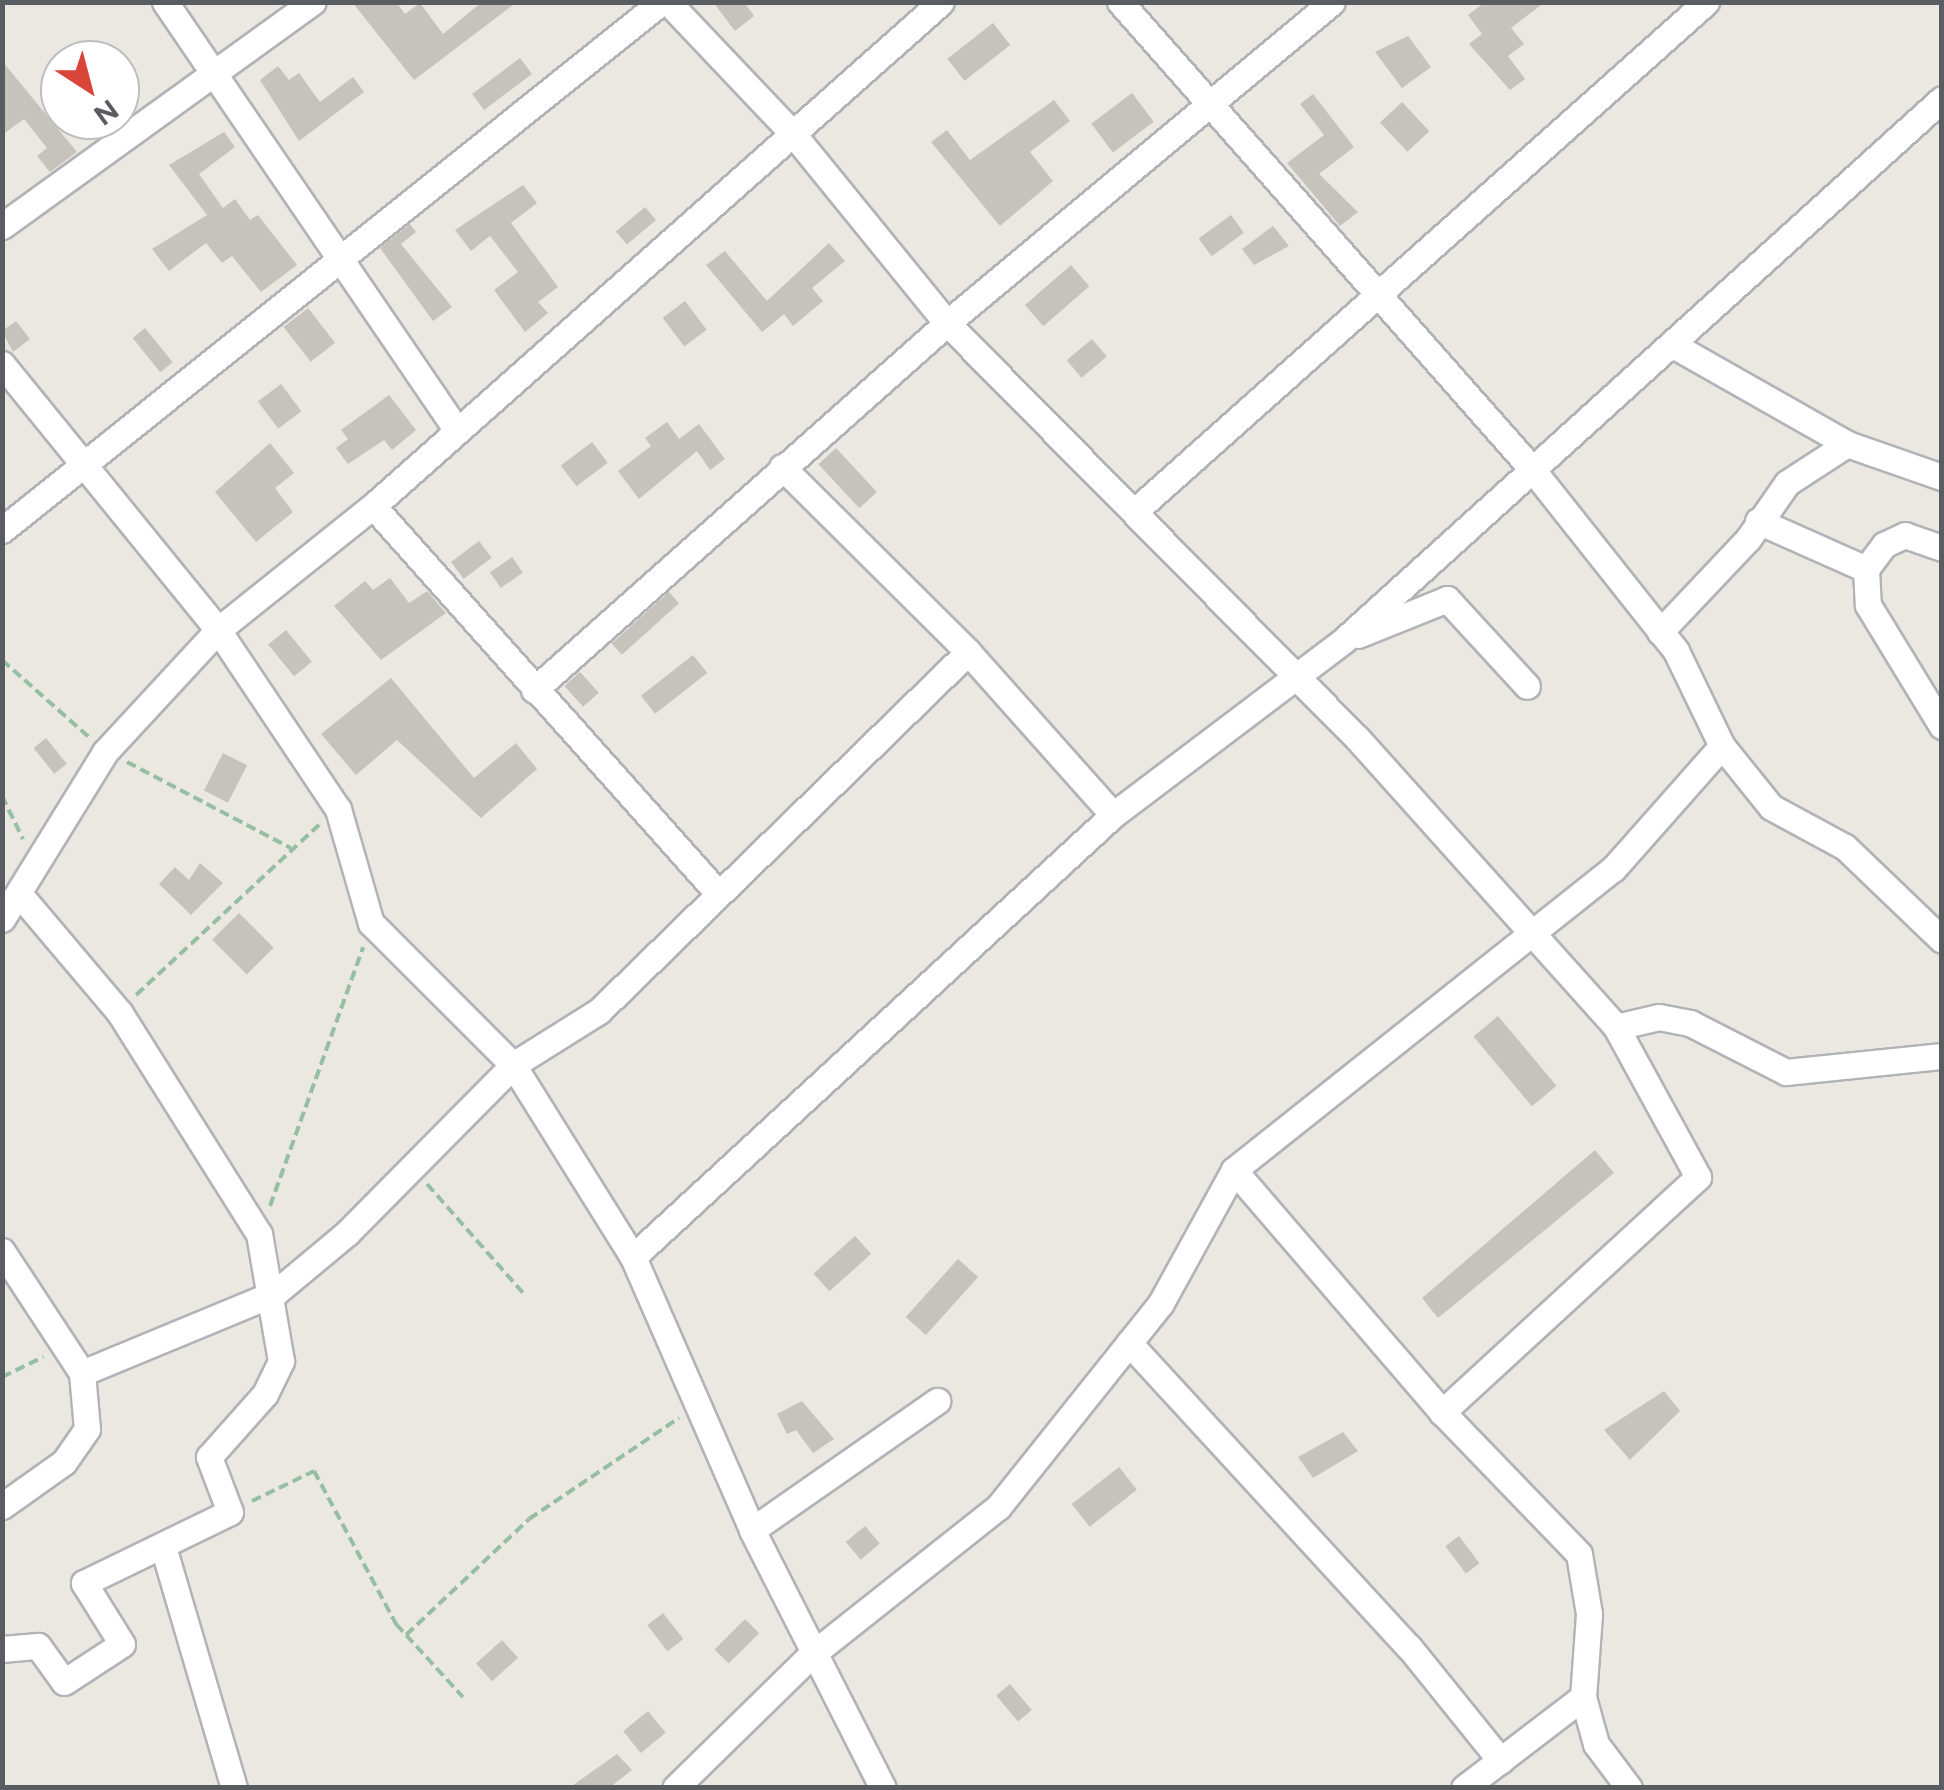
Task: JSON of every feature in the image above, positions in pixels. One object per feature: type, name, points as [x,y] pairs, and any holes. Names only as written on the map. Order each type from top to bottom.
[{"type":"street","points":[[165,2],[221,75],[454,426]]},
{"type":"street","points":[[2,226],[221,75],[313,2]]},
{"type":"street","points":[[2,530],[341,255],[665,2],[794,135],[948,323],[1298,679],[1616,1028],[1698,1177],[1442,1412]]},
{"type":"street","points":[[2,919],[21,896],[105,752],[218,630],[373,506],[454,426],[794,135],[941,2]]},
{"type":"street","points":[[1120,2],[1210,112],[1382,296],[1532,469],[1660,632],[1722,746],[1771,806],[1845,847],[1942,940]]},
{"type":"street","points":[[534,690],[948,323],[1210,112],[1332,2]]},
{"type":"street","points":[[1135,511],[1382,296],[1706,2]]},
{"type":"street","points":[[633,1258],[1114,815],[1298,679],[1344,640],[1942,99]]},
{"type":"street","points":[[1672,345],[1847,444],[1942,477]]},
{"type":"street","points":[[2,364],[218,630],[338,809],[371,923],[513,1065],[633,1258],[752,1530],[811,1655],[883,1788]]},
{"type":"street","points":[[1660,632],[1787,484],[1847,444]]},
{"type":"street","points":[[782,467],[968,652],[1114,815]]},
{"type":"street","points":[[373,506],[717,892]]},
{"type":"street","points":[[1758,521],[1866,569]]},
{"type":"street","points":[[1942,548],[1905,535],[1884,545],[1866,569],[1868,605],[1942,726]]},
{"type":"street","points":[[1344,640],[1447,600],[1527,686]]},
{"type":"street","points":[[82,1372],[275,1292],[413,1168],[513,1065],[599,1011],[717,892],[968,652]]},
{"type":"street","points":[[675,1788],[811,1655],[998,1507],[1161,1304],[1234,1170],[1534,936],[1613,869],[1722,746]]},
{"type":"street","points":[[2,1649],[38,1646],[64,1682],[122,1644],[84,1583],[164,1550],[230,1512],[208,1457],[265,1394],[282,1361],[275,1292],[260,1234],[118,1012],[21,896]]},
{"type":"street","points":[[1616,1028],[1659,1017],[1690,1022],[1786,1072],[1942,1056]]},
{"type":"street","points":[[1234,1170],[1442,1412],[1580,1554],[1589,1614],[1583,1698],[1596,1744],[1629,1788]]},
{"type":"street","points":[[2,1251],[82,1372],[87,1430],[64,1462],[2,1506]]},
{"type":"street","points":[[1129,1343],[1409,1646],[1501,1761]]},
{"type":"street","points":[[752,1530],[937,1402]]},
{"type":"street","points":[[164,1550],[234,1788]]},
{"type":"street","points":[[1464,1788],[1583,1698]]},
{"type":"path","points":[[2,660],[105,752],[291,848]]},
{"type":"path","points":[[2,796],[36,866]]},
{"type":"path","points":[[118,1012],[291,848],[338,809]]},
{"type":"path","points":[[260,1234],[371,923]]},
{"type":"path","points":[[413,1168],[523,1293]]},
{"type":"path","points":[[2,1377],[66,1347]]},
{"type":"path","points":[[406,1635],[528,1519],[697,1406]]},
{"type":"path","points":[[230,1512],[314,1471],[358,1566],[406,1635],[462,1697]]},
{"type":"building","points":[[352,2],[396,2],[405,14],[420,3],[443,34],[482,2],[517,2],[414,80]]},
{"type":"building","points":[[713,2],[744,2],[754,16],[735,31]]},
{"type":"building","points":[[1485,2],[1545,2],[1511,28],[1524,44],[1508,56],[1525,79],[1510,90],[1469,44],[1482,34],[1468,15]]},
{"type":"building","points":[[993,23],[1010,45],[965,81],[947,59]]},
{"type":"building","points":[[1408,36],[1431,67],[1402,88],[1375,52]]},
{"type":"building","points":[[520,58],[532,74],[484,110],[472,94]]},
{"type":"building","points":[[2,61],[40,107],[40,139],[24,119],[2,135]]},
{"type":"building","points":[[278,66],[289,80],[299,73],[320,102],[353,77],[364,92],[299,141],[260,80]]},
{"type":"building","points":[[1132,93],[1154,122],[1113,152],[1091,124]]},
{"type":"building","points":[[1313,94],[1354,147],[1319,174],[1358,212],[1340,226],[1287,163],[1324,135],[1300,104]]},
{"type":"building","points":[[1054,100],[1070,121],[1030,152],[1053,181],[1000,226],[931,142],[947,130],[970,160]]},
{"type":"building","points":[[1402,102],[1429,131],[1407,152],[1380,122]]},
{"type":"building","points":[[224,132],[235,147],[199,174],[223,208],[235,199],[250,220],[258,215],[297,265],[261,292],[232,256],[222,263],[206,243],[169,271],[152,249],[207,215],[169,165]]},
{"type":"building","points":[[41,140],[67,140],[77,152],[50,172],[37,156],[47,148]]},
{"type":"building","points":[[523,185],[537,203],[511,223],[558,287],[538,302],[548,313],[525,332],[494,290],[518,272],[490,236],[471,251],[455,230]]},
{"type":"building","points":[[645,207],[656,220],[627,244],[616,231]]},
{"type":"building","points":[[1231,215],[1244,233],[1212,256],[1199,239]]},
{"type":"building","points":[[410,224],[416,232],[401,244],[452,307],[433,321],[380,248]]},
{"type":"building","points":[[1273,226],[1289,246],[1254,265],[1242,249]]},
{"type":"building","points":[[829,243],[845,261],[812,288],[823,301],[793,326],[784,314],[762,332],[706,265],[725,251],[767,301]]},
{"type":"building","points":[[1071,265],[1089,286],[1043,326],[1025,305]]},
{"type":"building","points":[[685,301],[707,330],[684,347],[663,318]]},
{"type":"building","points":[[308,308],[335,343],[311,362],[284,327]]},
{"type":"building","points":[[16,321],[30,339],[13,352],[2,331]]},
{"type":"building","points":[[145,328],[173,362],[160,372],[133,338]]},
{"type":"building","points":[[1092,339],[1107,357],[1082,378],[1067,360]]},
{"type":"building","points":[[281,384],[301,411],[278,429],[258,401]]},
{"type":"building","points":[[389,395],[416,430],[392,450],[384,440],[348,464],[336,448],[348,439],[341,430]]},
{"type":"building","points":[[667,422],[679,439],[699,424],[725,459],[710,470],[697,451],[639,499],[618,471],[651,446],[645,438]]},
{"type":"building","points":[[592,442],[608,463],[577,486],[561,465]]},
{"type":"building","points":[[270,443],[294,473],[275,488],[293,512],[256,542],[215,492]]},
{"type":"building","points":[[836,448],[877,492],[859,508],[818,464]]},
{"type":"building","points":[[479,541],[492,558],[464,579],[451,562]]},
{"type":"building","points":[[512,557],[523,573],[501,588],[490,572]]},
{"type":"building","points":[[390,578],[409,603],[427,591],[446,613],[381,660],[334,606],[365,581],[373,590]]},
{"type":"building","points":[[669,592],[679,603],[622,655],[612,644]]},
{"type":"building","points":[[286,630],[312,662],[294,676],[268,644]]},
{"type":"building","points":[[693,655],[707,673],[655,714],[641,696]]},
{"type":"building","points":[[580,672],[599,693],[583,707],[564,686]]},
{"type":"building","points":[[391,678],[474,778],[516,743],[537,769],[481,818],[397,740],[356,775],[321,734]]},
{"type":"building","points":[[46,738],[67,764],[54,774],[34,748]]},
{"type":"building","points":[[223,753],[247,765],[228,803],[204,790]]},
{"type":"building","points":[[200,863],[223,883],[191,915],[159,884],[175,867],[189,880]]},
{"type":"building","points":[[239,913],[274,948],[247,975],[212,940]]},
{"type":"building","points":[[1498,1016],[1556,1086],[1532,1106],[1473,1037]]},
{"type":"building","points":[[1595,1150],[1614,1173],[1438,1318],[1422,1298]]},
{"type":"building","points":[[855,1236],[871,1254],[829,1291],[813,1273]]},
{"type":"building","points":[[958,1259],[978,1277],[926,1335],[906,1317]]},
{"type":"building","points":[[1664,1391],[1680,1411],[1630,1460],[1604,1430]]},
{"type":"building","points":[[802,1401],[834,1439],[813,1453],[796,1430],[787,1434],[777,1414]]},
{"type":"building","points":[[1343,1432],[1358,1451],[1313,1478],[1298,1457]]},
{"type":"building","points":[[1119,1467],[1137,1490],[1090,1527],[1072,1504]]},
{"type":"building","points":[[865,1526],[880,1544],[861,1560],[846,1542]]},
{"type":"building","points":[[1459,1536],[1479,1563],[1466,1573],[1445,1546]]},
{"type":"building","points":[[663,1613],[683,1639],[668,1651],[647,1625]]},
{"type":"building","points":[[745,1619],[759,1633],[729,1664],[715,1649]]},
{"type":"building","points":[[502,1640],[518,1658],[492,1681],[476,1663]]},
{"type":"building","points":[[1010,1684],[1032,1710],[1018,1722],[996,1696]]},
{"type":"building","points":[[648,1711],[666,1733],[641,1753],[623,1731]]},
{"type":"building","points":[[617,1754],[632,1770],[609,1788],[569,1788]]}]
